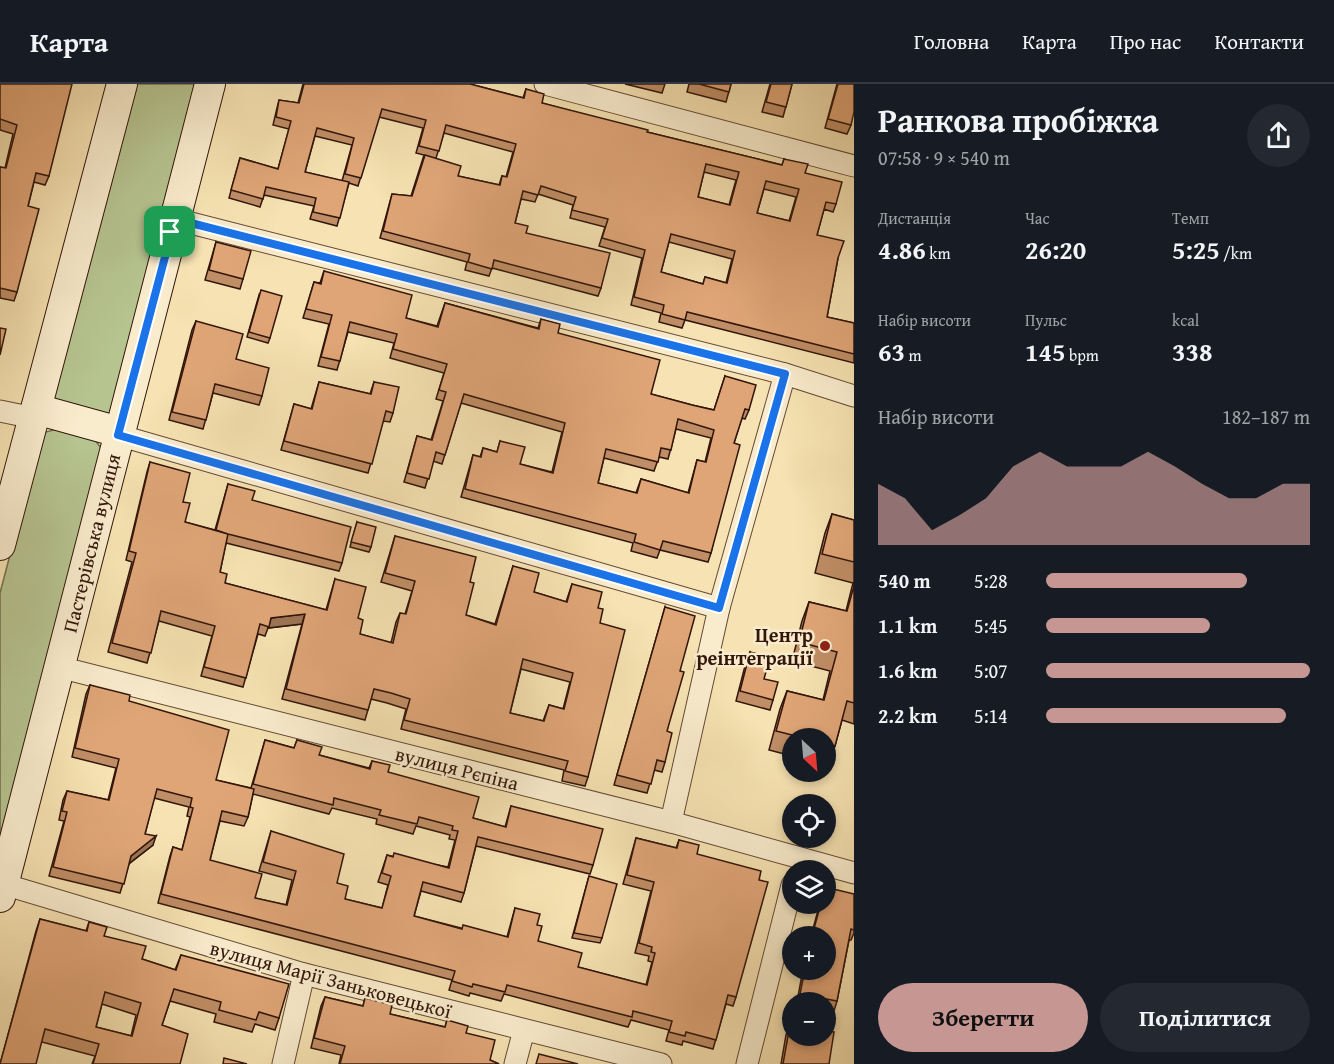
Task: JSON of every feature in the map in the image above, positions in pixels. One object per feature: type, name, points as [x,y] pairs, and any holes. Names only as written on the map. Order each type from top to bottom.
[{"type":"main road","points":[[0,545],[122,84]]},
{"type":"main road","name":"Пастерівська вулиця","points":[[2,891],[118,433],[210,84]]},
{"type":"main road","points":[[35,414],[118,433]]},
{"type":"street","points":[[545,84],[854,166]]},
{"type":"street","points":[[175,219],[785,374],[854,396]]},
{"type":"street","points":[[671,822],[719,608],[785,374]]},
{"type":"street","points":[[0,411],[35,414]]},
{"type":"street","points":[[118,433],[719,608]]},
{"type":"street","name":"вулиця Рєпіна","points":[[59,667],[671,822],[788,860]]},
{"type":"street","name":"вулиця Рєпіна","points":[[836,870],[854,873]]},
{"type":"street","name":"вулиця Марії Заньковецької","points":[[2,891],[304,974],[661,1064]]},
{"type":"street","points":[[747,1064],[785,914]]},
{"type":"street","points":[[283,1064],[304,974]]},
{"type":"street","points":[[515,1064],[524,1030]]},
{"type":"green space","points":[[132,84],[201,84],[114,411],[100,417],[62,408],[51,397]]},
{"type":"green space","points":[[57,429],[94,439],[105,453],[0,857],[0,593],[42,433]]},
{"type":"building","points":[[0,84],[72,84],[49,176],[36,173],[28,206],[39,209],[17,292],[0,288],[0,167],[6,168],[17,125],[0,119]]},
{"type":"building","points":[[304,84],[470,84],[524,98],[526,89],[544,94],[542,103],[648,130],[647,132],[782,165],[784,159],[808,164],[805,173],[842,182],[836,204],[826,202],[817,235],[844,241],[838,258],[827,317],[854,323],[854,354],[687,312],[685,320],[662,314],[664,305],[634,297],[645,250],[602,238],[608,219],[572,210],[576,197],[541,186],[538,195],[523,191],[515,223],[528,226],[526,233],[610,253],[601,288],[494,260],[492,269],[468,262],[470,254],[383,231],[392,194],[412,196],[425,155],[461,166],[458,176],[500,185],[502,176],[507,177],[516,144],[446,125],[439,151],[419,146],[426,120],[382,109],[361,178],[345,174],[354,138],[317,128],[305,172],[349,182],[340,218],[313,212],[316,198],[266,187],[263,199],[231,190],[240,158],[278,169],[291,121],[276,117],[279,100],[299,103]],"holes":[[[706,164],[739,172],[730,205],[698,197]],[[766,181],[799,189],[790,221],[757,213]],[[671,234],[735,251],[727,283],[705,277],[703,284],[661,272]]]},
{"type":"building","points":[[699,84],[731,84],[729,92]]},
{"type":"building","points":[[771,84],[792,84],[786,107],[766,102]]},
{"type":"building","points":[[838,84],[854,84],[854,112],[851,125],[828,119]]},
{"type":"building","points":[[216,242],[251,251],[243,279],[209,270]]},
{"type":"building","points":[[324,271],[412,295],[406,318],[438,327],[445,303],[539,329],[541,319],[560,324],[558,333],[660,360],[651,394],[692,405],[714,410],[725,376],[756,385],[749,410],[745,409],[734,443],[740,445],[711,553],[663,541],[660,550],[634,542],[636,534],[465,489],[473,455],[481,457],[483,448],[497,452],[500,441],[525,447],[520,464],[553,473],[565,423],[464,394],[445,455],[436,452],[429,479],[407,473],[417,436],[432,440],[446,392],[439,390],[447,364],[393,349],[397,334],[350,322],[340,361],[321,357],[332,315],[306,309],[314,282],[321,284]],"holes":[[[678,419],[714,430],[706,462],[697,460],[689,493],[641,479],[637,493],[598,483],[606,449],[658,462],[661,448],[671,450]]]},
{"type":"building","points":[[261,290],[282,296],[270,338],[249,332]]},
{"type":"building","points":[[196,321],[243,334],[236,359],[269,368],[262,396],[215,384],[206,420],[172,412]]},
{"type":"building","points":[[0,328],[6,329],[0,355]]},
{"type":"building","points":[[319,382],[371,394],[374,382],[399,387],[393,413],[386,411],[372,464],[284,441],[294,404],[312,409]]},
{"type":"building","points":[[150,462],[190,473],[183,502],[190,503],[185,522],[228,534],[220,572],[227,574],[225,583],[327,610],[335,579],[366,587],[358,618],[363,620],[360,634],[393,643],[400,613],[406,614],[415,581],[385,573],[395,536],[476,557],[470,582],[474,583],[466,615],[496,625],[513,566],[539,573],[534,592],[567,602],[572,584],[602,592],[598,608],[603,609],[600,623],[625,630],[588,777],[565,771],[568,761],[404,720],[410,699],[391,693],[374,689],[368,710],[286,689],[305,614],[271,618],[269,627],[260,624],[246,678],[204,667],[215,626],[161,611],[151,653],[112,643],[136,553],[129,551]],"holes":[[[523,659],[573,673],[564,709],[549,705],[544,721],[510,713]]]},
{"type":"building","points":[[228,484],[255,491],[252,500],[351,527],[342,563],[216,530]]},
{"type":"building","points":[[832,514],[854,520],[854,562],[822,554]]},
{"type":"building","points":[[357,522],[376,527],[371,547],[351,542]]},
{"type":"building","points":[[854,586],[854,703],[847,701],[836,742],[836,728],[782,728],[782,732],[776,731],[787,691],[824,700],[837,652],[799,642],[809,602],[847,611]]},
{"type":"building","points":[[665,607],[695,616],[680,671],[684,672],[667,731],[672,733],[665,762],[657,760],[651,784],[617,775]]},
{"type":"building","points":[[750,652],[770,657],[764,679],[778,682],[773,700],[740,691]]},
{"type":"building","points":[[90,685],[130,695],[129,701],[229,730],[216,780],[254,789],[248,817],[222,811],[210,860],[262,874],[255,898],[287,905],[296,871],[263,862],[271,831],[344,854],[337,883],[348,886],[345,899],[382,908],[391,876],[382,873],[387,855],[393,857],[394,853],[449,868],[458,831],[452,830],[453,826],[419,817],[417,824],[379,815],[381,810],[334,798],[333,805],[253,784],[265,740],[294,748],[297,740],[322,747],[319,755],[370,769],[372,761],[390,765],[388,772],[479,797],[473,818],[506,827],[511,806],[603,829],[593,865],[478,837],[464,893],[423,882],[414,916],[462,929],[463,925],[508,937],[515,908],[540,914],[537,925],[542,926],[538,941],[582,953],[578,967],[647,985],[655,953],[651,952],[652,947],[639,943],[654,882],[627,875],[636,838],[677,848],[679,840],[699,845],[697,854],[761,871],[759,880],[768,882],[736,997],[728,995],[716,1040],[686,1032],[685,1036],[669,1032],[672,1021],[633,1011],[632,1017],[507,985],[505,992],[473,984],[472,987],[452,981],[455,971],[161,894],[173,847],[182,850],[193,808],[190,807],[192,798],[157,789],[145,834],[156,836],[131,856],[124,884],[53,867],[67,812],[62,811],[67,791],[109,800],[119,759],[75,748]]},
{"type":"building","points":[[589,876],[617,884],[602,938],[574,933]]},
{"type":"building","points":[[836,890],[854,894],[854,930],[851,929],[837,1001],[836,992],[800,992],[803,980],[836,980],[836,926],[815,926],[818,914],[836,914]]},
{"type":"building","points":[[40,919],[87,931],[89,922],[107,927],[104,936],[146,946],[142,959],[176,970],[181,955],[289,984],[279,1018],[259,1012],[256,1020],[219,1010],[221,1002],[174,989],[162,1025],[188,1034],[180,1064],[93,1064],[99,1044],[45,1029],[36,1064],[0,1064]],"holes":[[[105,992],[141,1003],[132,1036],[96,1027]]]},
{"type":"building","points":[[325,997],[363,1006],[365,998],[392,1005],[390,1014],[445,1027],[447,1020],[468,1026],[466,1033],[495,1040],[490,1060],[499,1064],[340,1064],[345,1046],[314,1038]]},
{"type":"building","points":[[786,1046],[832,1046],[829,1064],[783,1064]]},
{"type":"building","points":[[539,1054],[578,1064],[536,1064]]},
{"type":"building","points":[[224,1058],[247,1064],[223,1064]]},
{"type":"place","name":"Центр реінтеграції","points":[[825,646]]},
{"type":"route","points":[[175,219],[785,374],[719,608],[118,435],[170,232],[175,219]]}]
